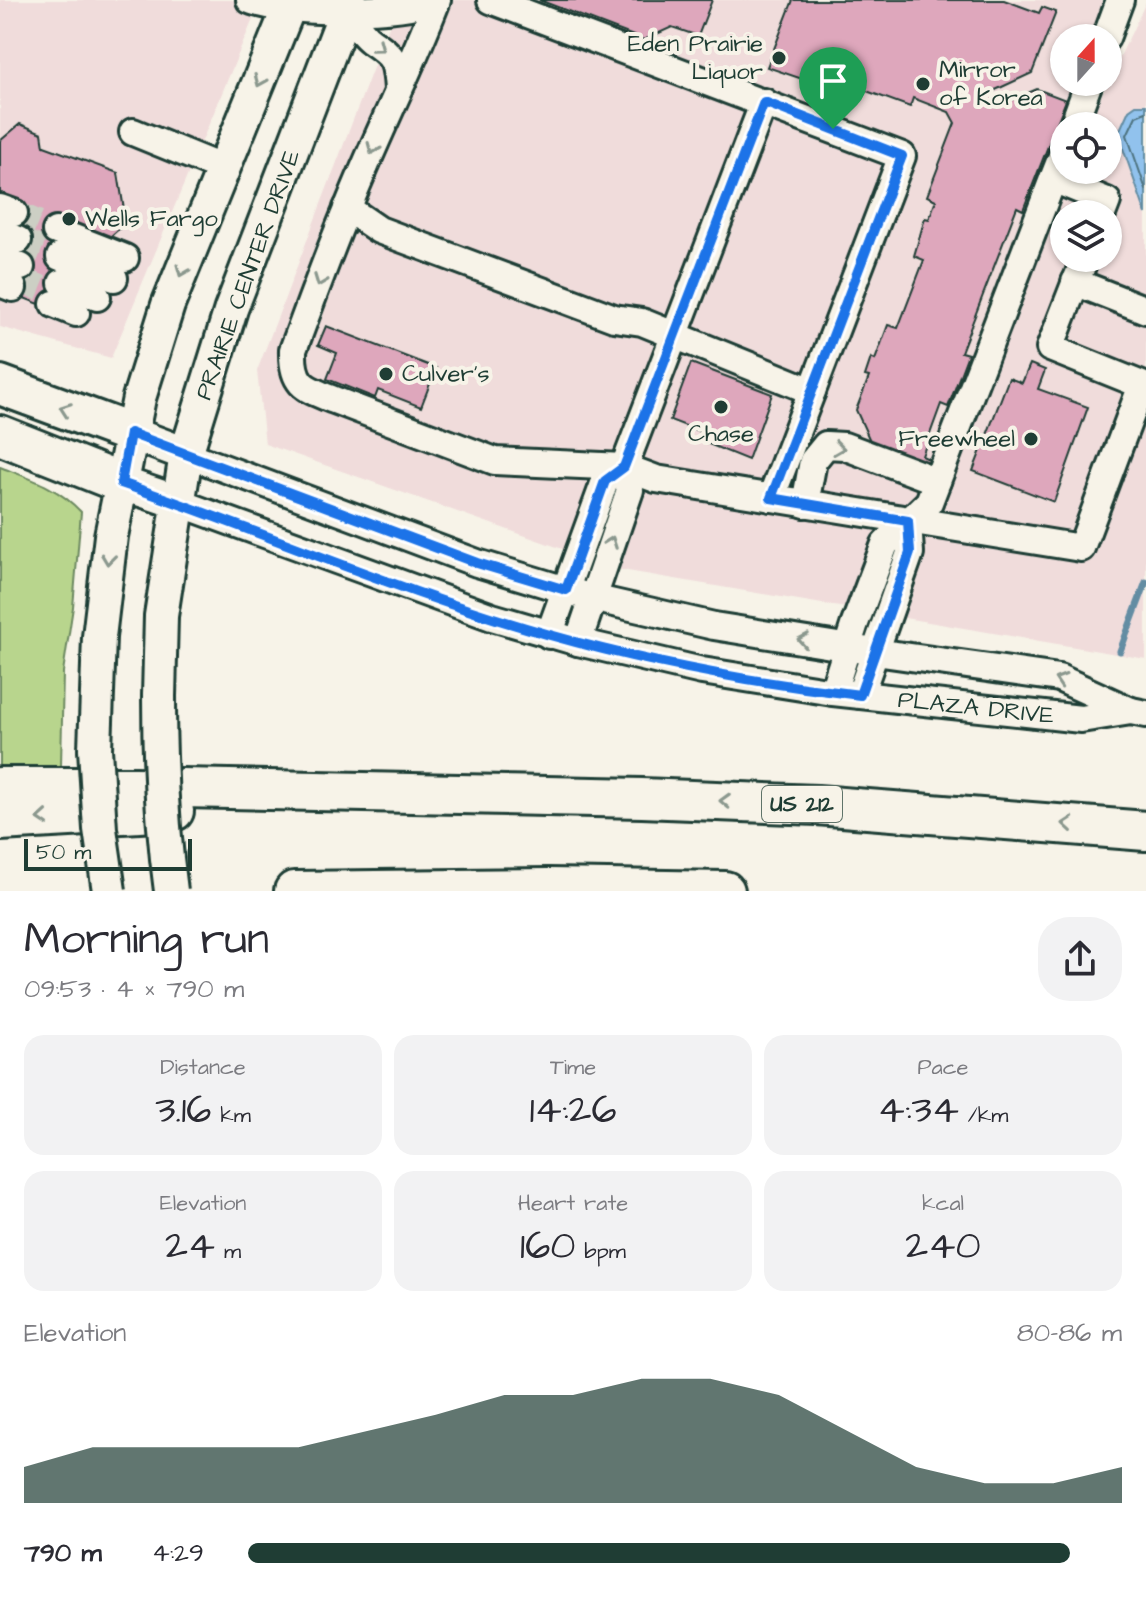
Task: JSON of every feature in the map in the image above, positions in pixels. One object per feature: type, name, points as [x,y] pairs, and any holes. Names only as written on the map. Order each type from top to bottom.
[{"type":"highway","points":[[0,385],[130,433]]},
{"type":"highway","points":[[0,435],[121,483]]},
{"type":"highway","points":[[0,787],[135,787],[457,796]]},
{"type":"highway","name":"US 212","points":[[0,821],[457,796],[642,798],[817,805],[1146,831]]},
{"type":"highway","points":[[294,891],[725,891]]},
{"type":"main road","points":[[109,891],[100,829],[95,749],[99,637],[111,536],[130,433],[168,305],[290,4]]},
{"type":"main road","name":"PRAIRIE CENTER DRIVE","points":[[171,891],[159,772],[161,616],[186,454],[231,309],[348,5]]},
{"type":"main road","points":[[130,433],[186,454]]},
{"type":"main road","points":[[121,483],[177,502]]},
{"type":"street","points":[[250,0],[411,7],[429,0]]},
{"type":"street","points":[[437,0],[414,60],[398,89],[347,208],[293,350],[295,379],[311,391],[495,461],[624,467],[656,479],[1081,548],[1144,380],[1050,348],[1079,272]]},
{"type":"street","points":[[491,0],[902,156],[771,498]]},
{"type":"street","points":[[1111,24],[1120,0]]},
{"type":"street","points":[[348,5],[370,40],[388,52],[397,64],[398,89]]},
{"type":"street","points":[[549,635],[605,481],[624,467],[764,102]]},
{"type":"street","points":[[133,132],[224,169]]},
{"type":"street","points":[[833,692],[885,544],[929,502],[1051,184]]},
{"type":"street","points":[[1065,184],[1105,200]]},
{"type":"street","points":[[347,208],[379,230],[614,318],[642,322],[812,391]]},
{"type":"street","points":[[1083,272],[1146,310]]},
{"type":"street","points":[[805,504],[813,461],[826,445],[844,446],[937,481]]},
{"type":"street","name":"PLAZA DRIVE","points":[[186,454],[477,563],[592,598],[714,626],[1059,678],[1138,712]]},
{"type":"street","points":[[578,642],[630,490],[624,467]]},
{"type":"street","name":"PLAZA DRIVE","points":[[177,502],[435,598],[549,635],[702,671],[833,692],[1081,719],[1138,712]]},
{"type":"street","points":[[860,695],[910,553],[908,521]]},
{"type":"shaded area","points":[[0,0],[261,0],[111,358],[0,327]]},
{"type":"shaded area","points":[[399,0],[1134,0],[1122,31],[1122,24],[1050,24],[1050,96],[1097,96],[1090,112],[1050,112],[1050,184],[1122,184],[1122,112],[1094,112],[1101,96],[1122,96],[1122,52],[1146,2],[1146,659],[622,570],[265,444],[257,371]]},
{"type":"green space","points":[[0,467],[53,490],[81,512],[73,607],[63,672],[61,766],[0,767]]},
{"type":"water","points":[[1136,105],[1146,105],[1146,214],[1122,145],[1122,125],[1129,110]]},
{"type":"building","points":[[539,0],[712,0],[698,36],[672,27],[644,40]]},
{"type":"building","points":[[793,0],[1004,0],[1039,13],[1042,7],[1056,12],[1032,73],[989,93],[1000,97],[997,106],[1037,89],[1066,100],[1061,112],[1050,112],[1050,141],[1023,210],[1017,207],[961,352],[968,354],[948,407],[941,404],[922,456],[929,459],[924,471],[876,454],[856,410],[869,377],[865,376],[871,358],[875,360],[888,325],[898,328],[924,260],[914,256],[925,218],[929,219],[936,200],[927,196],[955,123],[949,112],[913,98],[910,107],[853,86],[849,95],[767,67]]},
{"type":"building","name":"Wells Fargo","points":[[20,124],[42,133],[44,146],[118,173],[125,216],[120,228],[64,278],[52,309],[11,293],[22,263],[13,207],[0,202],[0,141]]},
{"type":"building","points":[[326,326],[436,368],[421,407],[378,390],[375,398],[327,379],[337,353],[318,345]]},
{"type":"building","name":"Chase","points":[[691,363],[772,394],[748,460],[701,441],[704,433],[670,420]]},
{"type":"building","name":"Freewheel","points":[[1030,364],[1045,370],[1038,389],[1088,407],[1054,502],[973,471],[1009,378],[1022,383]]},
{"type":"waterway","points":[[1120,651],[1146,582]]},
{"type":"tunnel","points":[[14,213],[56,231]]},
{"type":"tunnel","points":[[18,240],[60,257]]},
{"type":"tunnel","points":[[17,278],[58,295]]},
{"type":"place","name":"Eden Prairie Liquor","points":[[779,58]]},
{"type":"place","name":"Mirror of Korea","points":[[923,84]]},
{"type":"place","name":"Wells Fargo","points":[[69,219]]},
{"type":"place","name":"Culver's","points":[[386,374]]},
{"type":"place","name":"Chase","points":[[721,407]]},
{"type":"place","name":"Freewheel","points":[[1031,439]]},
{"type":"route","points":[[764,102],[833,129],[902,156],[771,498],[908,521],[910,553],[860,695],[702,671],[549,635],[435,598],[121,483],[130,433],[477,563],[566,590],[605,481],[624,467],[764,102]]}]
